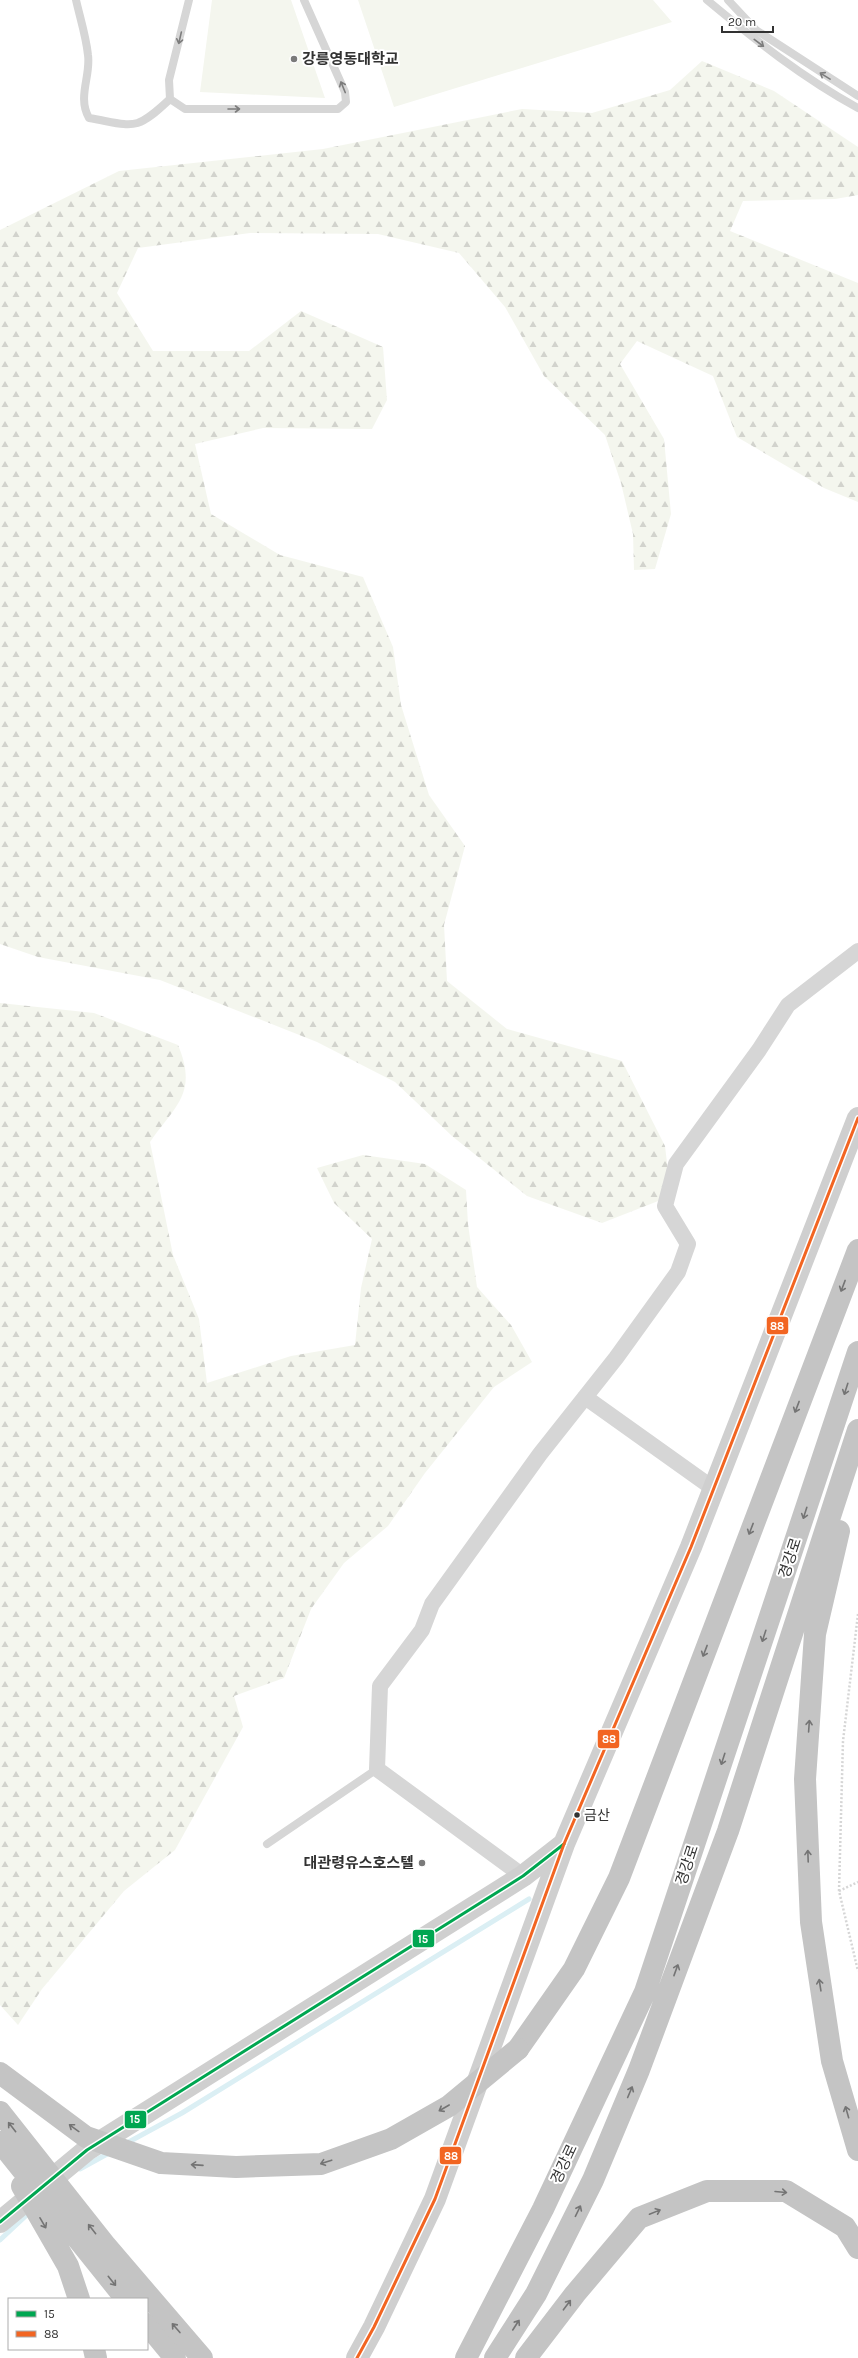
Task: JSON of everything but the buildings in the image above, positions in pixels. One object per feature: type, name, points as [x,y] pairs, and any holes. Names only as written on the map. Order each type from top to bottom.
[{"type":"highway","points":[[0,2073],[86,2137],[161,2163],[236,2167],[321,2164],[391,2139],[449,2106],[518,2049],[574,1969],[619,1878],[858,1250]]},
{"type":"highway","name":"경강로","points":[[466,2358],[543,2209],[645,1992],[858,1352]]},
{"type":"highway","name":"경강로","points":[[495,2358],[536,2294],[593,2180],[639,2070],[728,1831],[858,1430]]},
{"type":"highway","points":[[858,1453],[815,1634],[806,1779],[811,1922],[832,2061],[858,2150]]},
{"type":"highway","points":[[0,2112],[106,2246],[202,2358]]},
{"type":"highway","points":[[0,2142],[125,2298]]},
{"type":"highway","points":[[0,2154],[19,2182],[68,2266],[79,2298]]},
{"type":"highway","points":[[526,2358],[575,2294],[639,2218],[707,2191],[786,2191],[845,2227],[858,2248]]},
{"type":"highway","points":[[148,2325],[175,2358]]},
{"type":"street","points":[[523,1876],[377,1769],[380,1686],[422,1630],[437,1598],[540,1454],[585,1397],[678,1272],[688,1244],[665,1206],[676,1164],[759,1050],[788,1005],[858,950]]},
{"type":"street","points":[[357,2358],[374,2327],[435,2199],[564,1844],[714,1489],[858,1118]]},
{"type":"street","points":[[585,1397],[714,1489]]},
{"type":"street","points":[[0,2222],[87,2150],[523,1876],[564,1844]]},
{"type":"lane","points":[[84,0],[77,4],[89,56],[84,94],[85,112],[89,118],[134,126],[150,118],[170,99],[170,80],[188,0]]},
{"type":"lane","points":[[170,99],[185,109],[338,109],[346,102],[345,92],[304,0]]},
{"type":"lane","points":[[707,0],[757,42],[824,89],[857,106]]},
{"type":"lane","points":[[728,0],[756,30],[858,96]]},
{"type":"lane","points":[[267,1844],[377,1769]]},
{"type":"path","points":[[858,1614],[842,1741],[839,1891],[858,1971]]},
{"type":"path","points":[[839,1891],[858,1882]]},
{"type":"green space","points":[[212,0],[291,0],[325,98],[200,92]]},
{"type":"green space","points":[[358,0],[653,0],[672,22],[394,107]]},
{"type":"green space","points":[[702,61],[774,91],[858,147],[858,195],[835,199],[743,201],[730,231],[858,283],[858,502],[824,488],[737,437],[713,376],[637,341],[620,364],[664,439],[671,514],[655,569],[634,570],[633,534],[621,483],[605,435],[544,376],[505,307],[459,253],[378,234],[250,233],[138,248],[117,293],[153,351],[249,351],[301,311],[383,347],[387,400],[372,429],[263,428],[195,444],[211,514],[280,555],[363,577],[393,647],[401,705],[429,795],[465,846],[444,925],[447,981],[507,1029],[622,1061],[665,1146],[671,1196],[602,1223],[527,1196],[452,1136],[395,1082],[317,1042],[160,980],[38,957],[0,944],[0,230],[119,171],[323,149],[522,109],[592,113],[670,90]]},
{"type":"green space","points":[[0,1003],[94,1013],[178,1045],[184,1061],[186,1075],[185,1087],[176,1108],[150,1142],[173,1255],[199,1319],[207,1383],[291,1356],[355,1345],[361,1288],[372,1239],[334,1203],[317,1168],[363,1155],[425,1164],[466,1190],[468,1224],[477,1287],[511,1325],[532,1362],[494,1387],[425,1473],[388,1526],[344,1563],[311,1609],[284,1678],[234,1696],[243,1727],[175,1850],[124,1891],[42,1989],[18,2025],[0,2005]]},
{"type":"waterway","points":[[125,2144],[182,2113],[529,1899]]},
{"type":"waterway","points":[[80,2169],[109,2153]]},
{"type":"waterway","points":[[0,2240],[30,2212]]},
{"type":"transit line","name":"88","points":[[357,2358],[374,2327],[435,2199],[564,1844],[691,1547],[858,1118]]},
{"type":"transit line","name":"15","points":[[0,2222],[87,2150],[523,1876],[564,1844]]},
{"type":"place","name":"강릉영동대학교","points":[[294,59]]},
{"type":"place","name":"금산","points":[[577,1815]]},
{"type":"place","name":"대관령유스호스텔","points":[[422,1863]]}]
